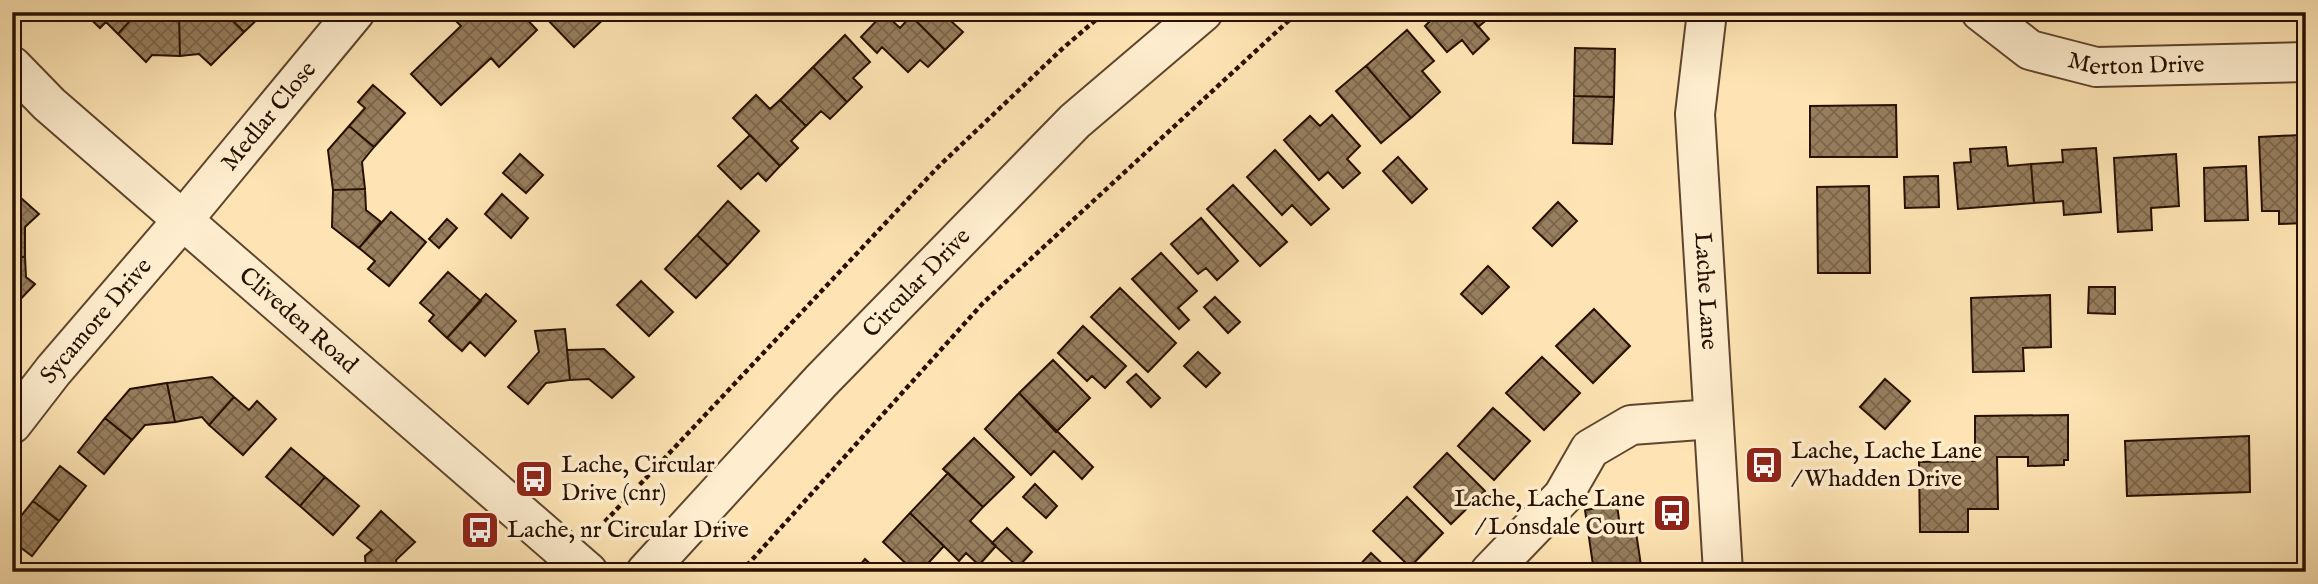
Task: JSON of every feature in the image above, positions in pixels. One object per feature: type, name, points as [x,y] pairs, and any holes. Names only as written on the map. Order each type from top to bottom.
[{"type":"street","name":"Medlar Close","points":[[182,221],[355,12]]},
{"type":"street","name":"Circular Drive","points":[[646,572],[821,381],[1076,121],[1203,12]]},
{"type":"street","name":"Lache Lane","points":[[1707,12],[1695,114],[1723,572]]},
{"type":"street","name":"Merton Drive","points":[[1981,12],[2030,50],[2096,67],[2306,62]]},
{"type":"street","name":"Cliveden Road","points":[[12,66],[49,104],[182,221],[580,565]]},
{"type":"street","name":"Sycamore Drive","points":[[12,424],[53,371],[182,221]]},
{"type":"street","points":[[1490,572],[1563,496],[1590,449],[1631,425],[1713,419]]},
{"type":"path","points":[[580,565],[679,441],[938,167],[1062,49],[1105,12]]},
{"type":"path","points":[[741,572],[983,303],[1298,12]]},
{"type":"building","points":[[83,12],[138,12],[118,34],[106,22],[100,28]]},
{"type":"building","points":[[138,12],[154,12],[159,17],[179,16],[180,56],[152,55],[146,62],[118,34]]},
{"type":"building","points":[[224,12],[244,32],[211,65],[199,54],[180,56],[179,16]]},
{"type":"building","points":[[224,12],[265,12],[244,32]]},
{"type":"building","points":[[453,12],[520,12],[537,30],[499,67],[491,58],[441,105],[411,74],[461,26],[450,15]]},
{"type":"building","points":[[551,12],[609,14],[574,47],[545,17]]},
{"type":"building","points":[[915,12],[962,12],[952,22],[963,32],[945,50],[911,16]]},
{"type":"building","points":[[1439,12],[1466,12],[1489,39],[1473,54],[1462,40],[1447,52],[1425,26]]},
{"type":"building","points":[[1466,12],[1496,12],[1478,27]]},
{"type":"building","points":[[2105,12],[2160,12],[2160,17],[2105,18]]},
{"type":"building","points":[[884,13],[900,28],[911,16],[945,50],[928,67],[920,60],[908,72],[882,47],[877,53],[861,37]]},
{"type":"building","points":[[1407,30],[1434,61],[1422,71],[1440,92],[1411,118],[1366,66]]},
{"type":"building","points":[[845,35],[870,62],[853,78],[862,87],[847,102],[813,67]]},
{"type":"building","points":[[1575,48],[1615,49],[1614,97],[1574,96]]},
{"type":"building","points":[[1366,66],[1411,118],[1381,143],[1336,91]]},
{"type":"building","points":[[813,67],[847,102],[830,119],[821,111],[806,126],[780,100]]},
{"type":"building","points":[[373,85],[405,113],[374,147],[349,126],[365,108],[358,102]]},
{"type":"building","points":[[756,95],[770,109],[780,100],[806,126],[791,141],[798,148],[780,166],[733,118]]},
{"type":"building","points":[[1574,96],[1614,97],[1612,144],[1573,143]]},
{"type":"building","points":[[1896,105],[1897,157],[1810,157],[1810,106]]},
{"type":"building","points":[[1332,115],[1360,146],[1347,159],[1360,173],[1343,188],[1328,172],[1319,180],[1284,140],[1310,116],[1320,126]]},
{"type":"building","points":[[349,126],[374,147],[362,162],[365,189],[333,190],[328,150]]},
{"type":"building","points":[[750,135],[780,166],[766,181],[758,173],[741,189],[718,166]]},
{"type":"building","points":[[2300,135],[2302,172],[2306,172],[2306,223],[2279,224],[2279,211],[2262,211],[2259,137]]},
{"type":"building","points":[[2006,147],[2008,166],[2031,164],[2034,203],[1958,209],[1954,163],[1971,162],[1970,149]]},
{"type":"building","points":[[2096,148],[2101,212],[2064,215],[2063,201],[2034,203],[2031,164],[2063,162],[2062,150]]},
{"type":"building","points":[[1275,150],[1329,209],[1311,225],[1292,205],[1282,215],[1247,177]]},
{"type":"building","points":[[520,154],[543,175],[526,193],[503,173]]},
{"type":"building","points":[[2176,154],[2179,206],[2151,208],[2152,230],[2118,232],[2114,158]]},
{"type":"building","points":[[1398,157],[1427,189],[1412,203],[1383,171]]},
{"type":"building","points":[[2246,166],[2248,220],[2205,221],[2204,168]]},
{"type":"building","points":[[1938,176],[1939,207],[1905,208],[1904,177]]},
{"type":"building","points":[[1233,185],[1287,242],[1260,266],[1207,209]]},
{"type":"building","points":[[1869,186],[1870,273],[1818,273],[1817,187]]},
{"type":"building","points":[[365,189],[366,210],[381,222],[359,248],[332,227],[333,190]]},
{"type":"building","points":[[12,190],[39,214],[25,227],[25,257],[12,257]]},
{"type":"building","points":[[502,194],[528,218],[511,238],[485,214]]},
{"type":"building","points":[[728,201],[759,231],[728,265],[697,235]]},
{"type":"building","points":[[1558,202],[1577,221],[1552,246],[1533,228]]},
{"type":"building","points":[[391,212],[426,242],[389,286],[368,269],[375,261],[359,248]]},
{"type":"building","points":[[1201,218],[1238,261],[1217,280],[1206,268],[1198,274],[1171,244]]},
{"type":"building","points":[[447,219],[457,228],[439,248],[429,239]]},
{"type":"building","points":[[697,235],[728,265],[696,298],[665,269]]},
{"type":"building","points":[[1161,253],[1197,291],[1178,308],[1189,320],[1179,329],[1132,279]]},
{"type":"building","points":[[12,257],[25,257],[26,277],[35,284],[12,308]]},
{"type":"building","points":[[1488,266],[1509,287],[1482,314],[1461,294]]},
{"type":"building","points":[[448,272],[481,301],[447,338],[429,321],[434,315],[420,303]]},
{"type":"building","points":[[641,281],[673,312],[649,336],[617,305]]},
{"type":"building","points":[[2089,287],[2115,287],[2115,314],[2088,313]]},
{"type":"building","points":[[1120,288],[1176,343],[1148,372],[1091,317]]},
{"type":"building","points":[[486,294],[516,321],[485,356],[470,342],[462,351],[447,338]]},
{"type":"building","points":[[2050,295],[2051,347],[2023,348],[2024,371],[1973,372],[1971,298]]},
{"type":"building","points":[[1215,297],[1240,322],[1228,333],[1204,307]]},
{"type":"building","points":[[1594,309],[1630,346],[1593,383],[1556,346]]},
{"type":"building","points":[[1083,326],[1126,366],[1105,388],[1092,376],[1087,381],[1058,353]]},
{"type":"building","points":[[565,329],[570,380],[546,383],[528,404],[508,387],[539,352],[535,331]]},
{"type":"building","points":[[604,349],[634,377],[612,398],[589,379],[570,380],[567,350]]},
{"type":"building","points":[[1198,352],[1220,373],[1206,387],[1184,366]]},
{"type":"building","points":[[1542,357],[1580,393],[1544,430],[1506,393]]},
{"type":"building","points":[[1053,360],[1090,398],[1056,432],[1019,393]]},
{"type":"building","points":[[1136,374],[1160,398],[1151,407],[1127,382]]},
{"type":"building","points":[[212,377],[234,397],[209,425],[202,417],[175,422],[167,383]]},
{"type":"building","points":[[1885,379],[1910,401],[1885,429],[1860,407]]},
{"type":"building","points":[[167,383],[175,422],[145,425],[132,440],[105,418],[130,389]]},
{"type":"building","points":[[1019,393],[1093,467],[1082,479],[1054,451],[1031,475],[985,429]]},
{"type":"building","points":[[234,397],[249,410],[257,401],[276,419],[243,455],[209,425]]},
{"type":"building","points":[[1493,408],[1530,441],[1494,480],[1458,446]]},
{"type":"building","points":[[2068,415],[2068,460],[2064,460],[2064,465],[2028,466],[2028,457],[1997,457],[1998,509],[1968,509],[1968,532],[1920,532],[1919,462],[1975,461],[1975,416]]},
{"type":"building","points":[[105,418],[132,440],[104,474],[78,452]]},
{"type":"building","points":[[2249,436],[2250,492],[2127,496],[2125,441]]},
{"type":"building","points":[[974,438],[1014,477],[983,507],[943,469]]},
{"type":"building","points":[[2298,446],[2306,446],[2306,501],[2300,501]]},
{"type":"building","points":[[291,448],[325,477],[300,506],[266,477]]},
{"type":"building","points":[[1447,453],[1485,491],[1451,524],[1414,487]]},
{"type":"building","points":[[60,466],[86,486],[59,521],[33,501]]},
{"type":"building","points":[[948,473],[983,507],[970,521],[996,546],[979,565],[966,553],[959,561],[910,513]]},
{"type":"building","points":[[325,477],[359,506],[333,535],[300,506]]},
{"type":"building","points":[[1035,484],[1057,506],[1046,518],[1023,497]]},
{"type":"building","points":[[1407,497],[1443,533],[1410,567],[1373,531]]},
{"type":"building","points":[[33,501],[59,521],[32,556],[12,541],[12,527]]},
{"type":"building","points":[[1617,505],[1621,534],[1636,532],[1642,572],[1594,572],[1585,510]]},
{"type":"building","points":[[381,511],[415,542],[396,560],[398,572],[366,572],[365,556],[372,550],[357,538]]},
{"type":"building","points":[[910,513],[944,546],[920,572],[915,572],[883,542]]},
{"type":"building","points":[[1007,528],[1032,552],[1018,567],[992,543]]},
{"type":"building","points":[[1371,553],[1391,572],[1353,572]]},
{"type":"building","points":[[865,559],[879,572],[854,572]]},
{"type":"place","name":"Lache, Lache Lane / Whadden Drive","points":[[1764,465]]},
{"type":"place","name":"Lache, Circular Drive (cnr)","points":[[534,479]]},
{"type":"place","name":"Lache, Lache Lane / Lonsdale Court","points":[[1672,513]]},
{"type":"place","name":"Lache, nr Circular Drive","points":[[480,530]]}]
